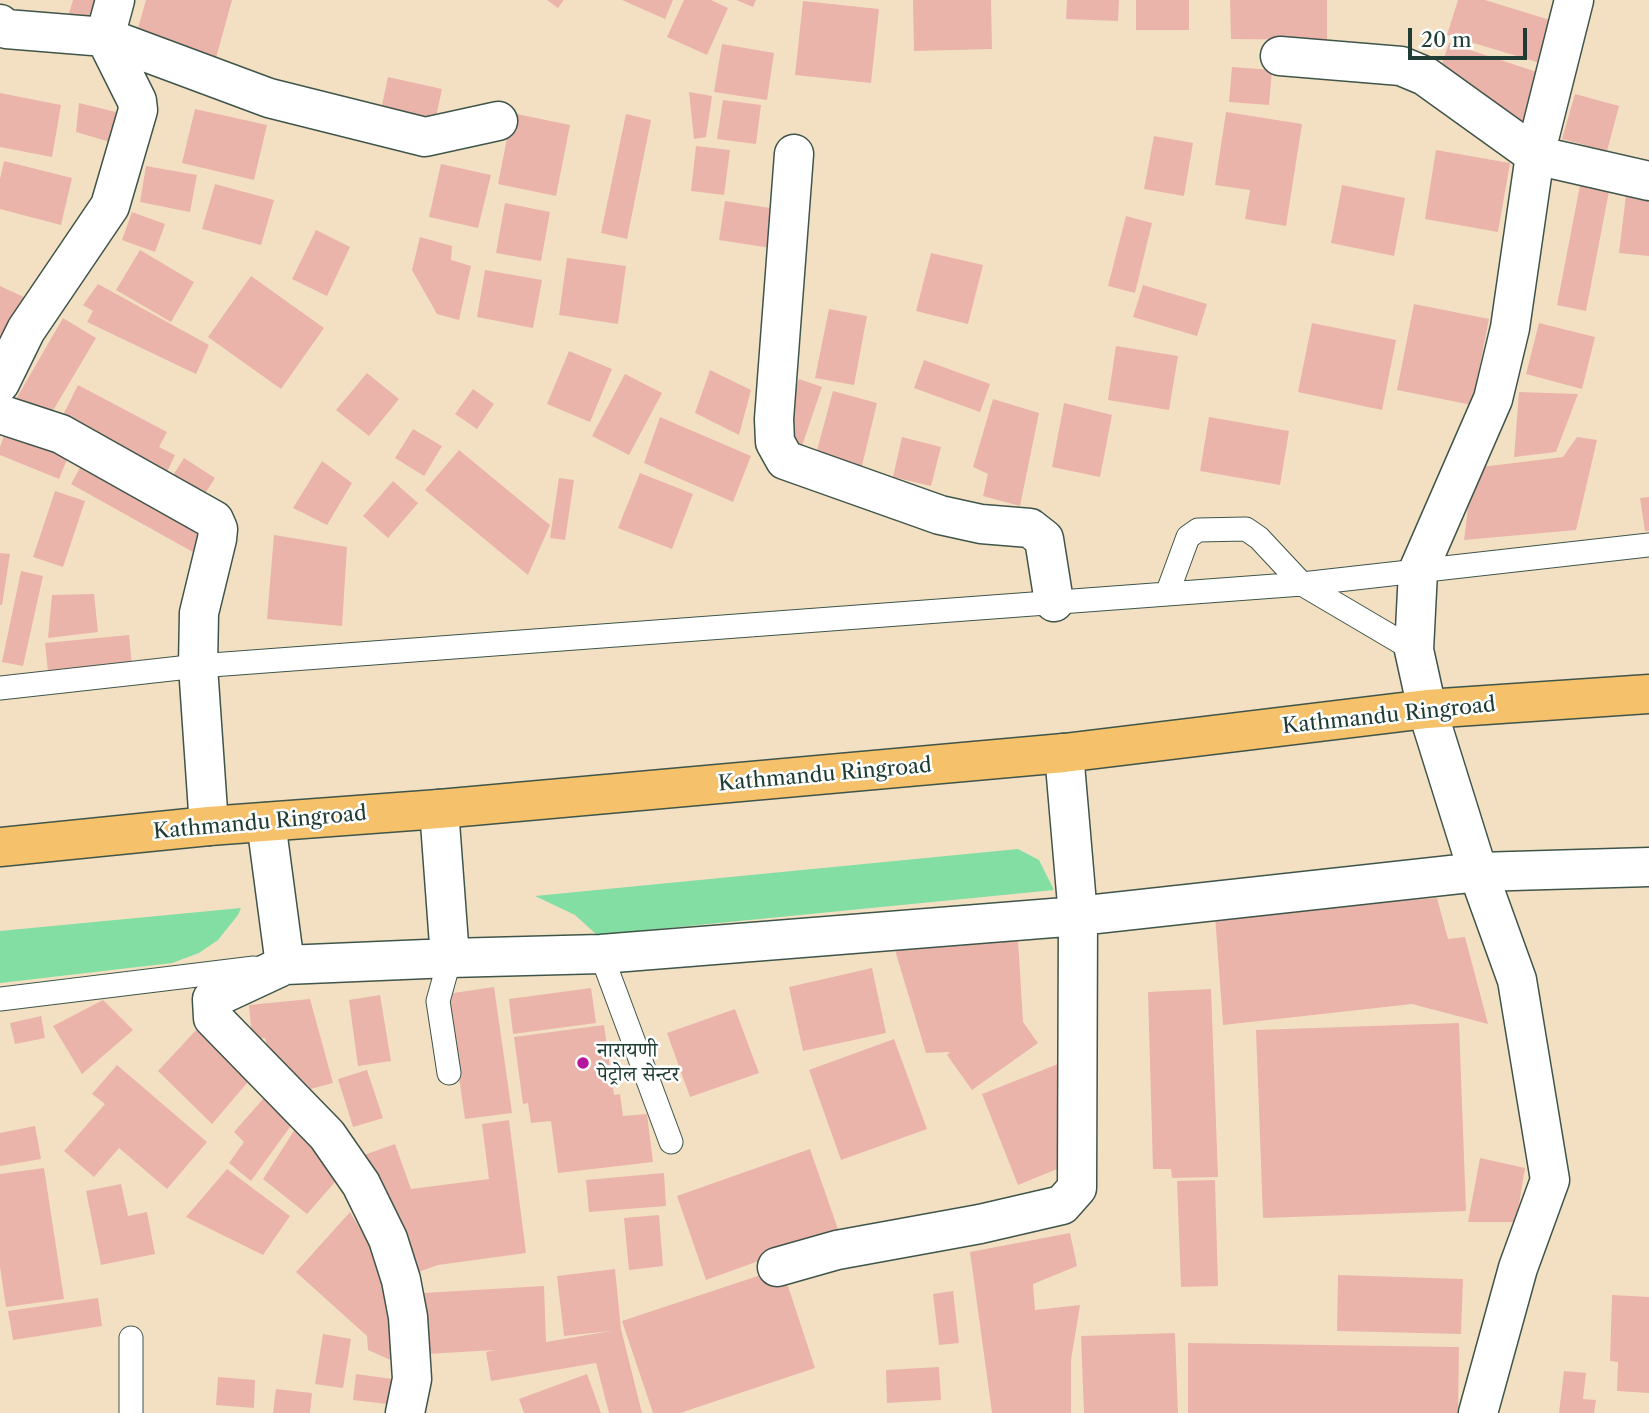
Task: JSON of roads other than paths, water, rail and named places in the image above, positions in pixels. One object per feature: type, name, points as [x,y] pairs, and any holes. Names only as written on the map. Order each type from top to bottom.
[{"type":"highway","name":"Kathmandu Ringroad","points":[[0,847],[209,826],[439,809],[1064,753],[1427,709],[1649,694]]},
{"type":"street","points":[[0,383],[26,330],[110,206],[138,110],[137,101],[105,37],[115,0]]},
{"type":"street","points":[[1478,1413],[1518,1268],[1550,1180],[1517,980],[1478,872],[1427,709],[1414,650],[1418,571],[1493,399],[1510,328],[1535,155],[1574,0]]},
{"type":"street","points":[[0,24],[6,29],[105,37],[269,98],[425,137],[498,121]]},
{"type":"street","points":[[1280,56],[1401,66],[1425,76],[1535,155],[1649,181]]},
{"type":"street","points":[[794,154],[774,419],[775,442],[785,460],[940,515],[981,524],[1030,528],[1044,539],[1054,603]]},
{"type":"street","points":[[0,414],[61,435],[214,520],[218,529],[217,539],[199,612],[198,666],[209,826]]},
{"type":"street","points":[[778,1267],[837,1250],[980,1224],[1062,1205],[1077,1188],[1078,916],[1064,753]]},
{"type":"street","points":[[439,809],[450,958]]},
{"type":"street","points":[[266,822],[285,965]]},
{"type":"street","points":[[405,1413],[412,1378],[408,1317],[401,1280],[388,1239],[361,1184],[327,1135],[214,1018],[212,999],[285,965],[601,954],[1078,916],[1478,872],[1649,867]]},
{"type":"lane","points":[[1167,594],[1188,537],[1198,530],[1246,529],[1259,538],[1302,584],[1414,650]]},
{"type":"lane","points":[[0,688],[198,666],[1302,584],[1649,545]]},
{"type":"lane","points":[[601,954],[671,1142]]},
{"type":"lane","points":[[449,1073],[438,1002],[450,958]]},
{"type":"lane","points":[[0,999],[285,965]]},
{"type":"lane","points":[[131,1338],[131,1413]]},
{"type":"place","name":"नारायणी पेट्रोल सेन्टर","points":[[583,1063]]}]
